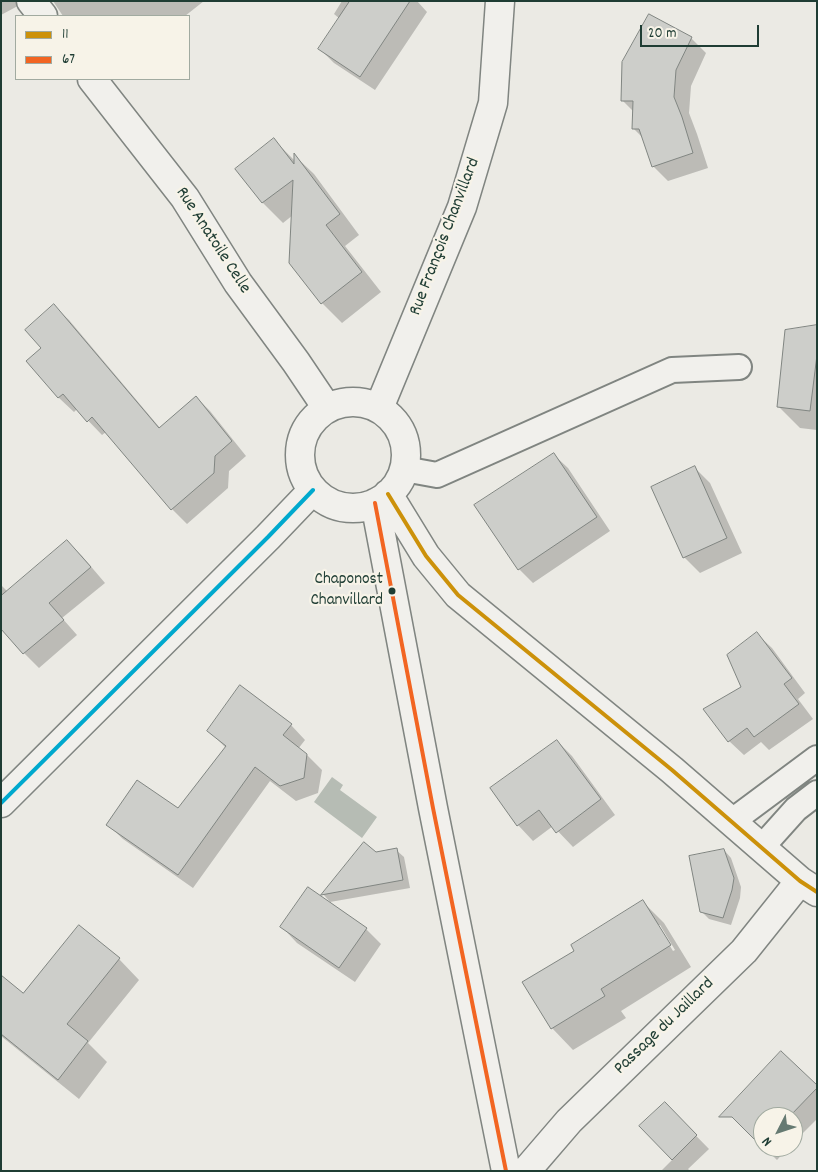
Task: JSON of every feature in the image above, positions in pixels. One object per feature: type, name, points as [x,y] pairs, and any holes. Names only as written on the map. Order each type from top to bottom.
[{"type":"street","points":[[31,1],[42,15]]},
{"type":"street","name":"Rue François Chanvillard","points":[[379,408],[462,207],[493,103],[500,1]]},
{"type":"street","name":"Rue Anatoile Celle","points":[[93,80],[185,198],[238,283],[327,408]]},
{"type":"street","points":[[344,402],[362,402],[379,408],[396,424],[405,446],[404,469],[398,483],[382,499],[353,508],[332,503],[313,490],[302,470],[300,446],[309,424],[327,408],[344,402]]},
{"type":"street","points":[[1,802],[313,490]]},
{"type":"street","points":[[382,499],[458,595],[672,770],[761,848],[809,887]]},
{"type":"street","points":[[382,499],[433,808],[506,1171]]},
{"type":"street","name":"Passage du Jaillard","points":[[526,1171],[569,1121],[809,887]]},
{"type":"lane","points":[[404,469],[437,475],[672,370],[739,367]]},
{"type":"lane","points":[[731,822],[817,758]]},
{"type":"lane","points":[[761,848],[796,809],[817,792]]},
{"type":"shaded area","points":[[332,777],[343,785],[340,790],[377,817],[362,838],[314,802]]},
{"type":"building","points":[[350,1],[410,1],[360,77],[318,49]]},
{"type":"building","points":[[649,14],[692,37],[676,70],[674,97],[693,153],[652,167],[639,129],[632,129],[633,101],[621,101],[622,62]]},
{"type":"building","points":[[274,138],[294,164],[294,153],[340,214],[326,225],[362,272],[321,304],[289,263],[293,180],[262,203],[235,169]]},
{"type":"building","points":[[54,304],[159,428],[196,396],[232,441],[215,456],[214,473],[171,510],[92,417],[87,422],[63,394],[58,398],[26,361],[41,348],[25,330]]},
{"type":"building","points":[[817,325],[817,355],[810,411],[777,407],[785,330]]},
{"type":"building","points":[[554,453],[597,517],[518,570],[474,505]]},
{"type":"building","points":[[695,466],[727,538],[683,558],[651,487]]},
{"type":"building","points":[[67,540],[91,567],[49,603],[64,620],[23,654],[1,629],[1,596]]},
{"type":"building","points":[[757,632],[792,678],[784,684],[799,704],[754,737],[747,728],[728,742],[703,709],[741,687],[727,655]]},
{"type":"building","points":[[240,685],[292,724],[283,735],[307,754],[304,778],[280,786],[255,767],[178,875],[106,825],[137,780],[178,808],[226,746],[207,731]]},
{"type":"building","points":[[557,740],[601,799],[556,833],[539,810],[517,826],[490,788]]},
{"type":"building","points":[[364,842],[376,852],[397,848],[403,880],[321,895]]},
{"type":"building","points":[[724,849],[734,878],[723,918],[700,912],[689,856]]},
{"type":"building","points":[[308,887],[367,928],[339,968],[280,927]]},
{"type":"building","points":[[643,900],[671,945],[601,989],[605,996],[551,1029],[522,982],[574,951],[571,945]]},
{"type":"building","points":[[79,925],[120,958],[67,1024],[88,1041],[58,1080],[1,1034],[1,975],[23,993]]},
{"type":"building","points":[[781,1051],[817,1085],[817,1088],[799,1107],[753,1107],[753,1138],[732,1117],[719,1117]]},
{"type":"building","points":[[665,1102],[697,1135],[672,1160],[639,1126]]},
{"type":"transit line","points":[[1,803],[313,490]]},
{"type":"transit line","name":"11","points":[[388,494],[426,556],[458,595],[672,770],[800,881],[817,892]]},
{"type":"transit line","name":"67","points":[[375,503],[433,808],[506,1171]]},
{"type":"place","name":"Chaponost Chanvillard","points":[[392,591]]}]
